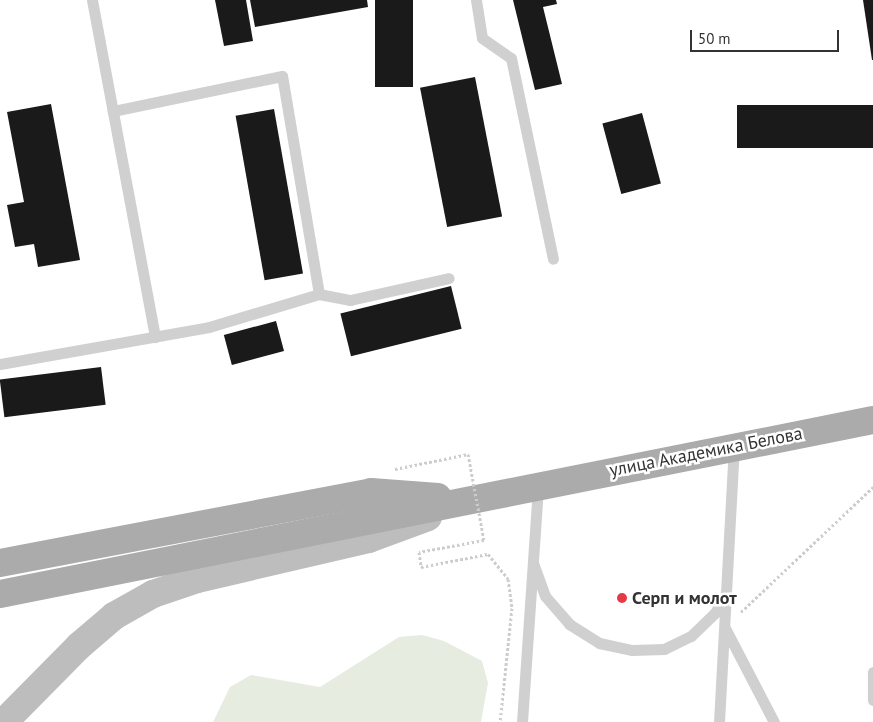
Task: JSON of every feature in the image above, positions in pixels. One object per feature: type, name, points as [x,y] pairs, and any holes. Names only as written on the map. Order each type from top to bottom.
[{"type":"main road","name":"улица Академика Белова","points":[[0,594],[471,500],[538,484],[873,420]]},
{"type":"main road","points":[[0,563],[371,492],[471,500]]},
{"type":"main road","points":[[4,722],[79,646],[114,616],[153,594],[197,579],[369,539],[471,500]]},
{"type":"main road","points":[[0,553],[105,544]]},
{"type":"lane","points":[[92,0],[155,337]]},
{"type":"lane","points":[[476,0],[482,38],[512,58],[553,259]]},
{"type":"lane","points":[[113,111],[282,76],[319,294]]},
{"type":"lane","points":[[0,364],[209,327],[319,294],[350,300],[449,278]]},
{"type":"lane","points":[[719,722],[734,446]]},
{"type":"lane","points":[[522,722],[538,484]]},
{"type":"lane","points":[[533,562],[545,596],[569,624],[599,644],[632,650],[664,649],[692,636],[715,613],[726,592]]},
{"type":"lane","points":[[725,627],[774,722]]},
{"type":"lane","points":[[873,672],[873,700]]},
{"type":"path","points":[[418,464],[468,454],[484,540],[419,552],[421,567],[488,554],[508,579],[512,608],[500,722]]},
{"type":"path","points":[[725,627],[873,487]]},
{"type":"shaded area","points":[[422,635],[444,641],[482,661],[488,683],[481,722],[213,722],[230,687],[251,675],[320,687],[399,637]]},
{"type":"building","points":[[215,0],[246,0],[253,41],[224,46]]},
{"type":"building","points":[[250,0],[367,0],[368,7],[255,27]]},
{"type":"building","points":[[375,0],[413,0],[413,87],[375,87]]},
{"type":"building","points":[[513,0],[556,0],[557,4],[543,7],[562,84],[535,90]]},
{"type":"building","points":[[863,0],[873,0],[873,60],[872,60]]},
{"type":"building","points":[[475,77],[502,216],[447,227],[420,88]]},
{"type":"building","points":[[51,104],[80,260],[38,267],[34,244],[15,247],[7,205],[24,202],[7,112]]},
{"type":"building","points":[[737,105],[873,105],[873,148],[737,148]]},
{"type":"building","points":[[274,109],[303,273],[265,280],[236,116]]},
{"type":"building","points":[[642,113],[661,184],[621,194],[602,124]]},
{"type":"building","points":[[451,286],[462,329],[351,356],[340,314]]},
{"type":"building","points":[[276,321],[284,351],[232,365],[224,335]]},
{"type":"building","points":[[101,367],[106,405],[4,417],[0,379]]},
{"type":"place","name":"Серп и молот","points":[[622,598]]}]
